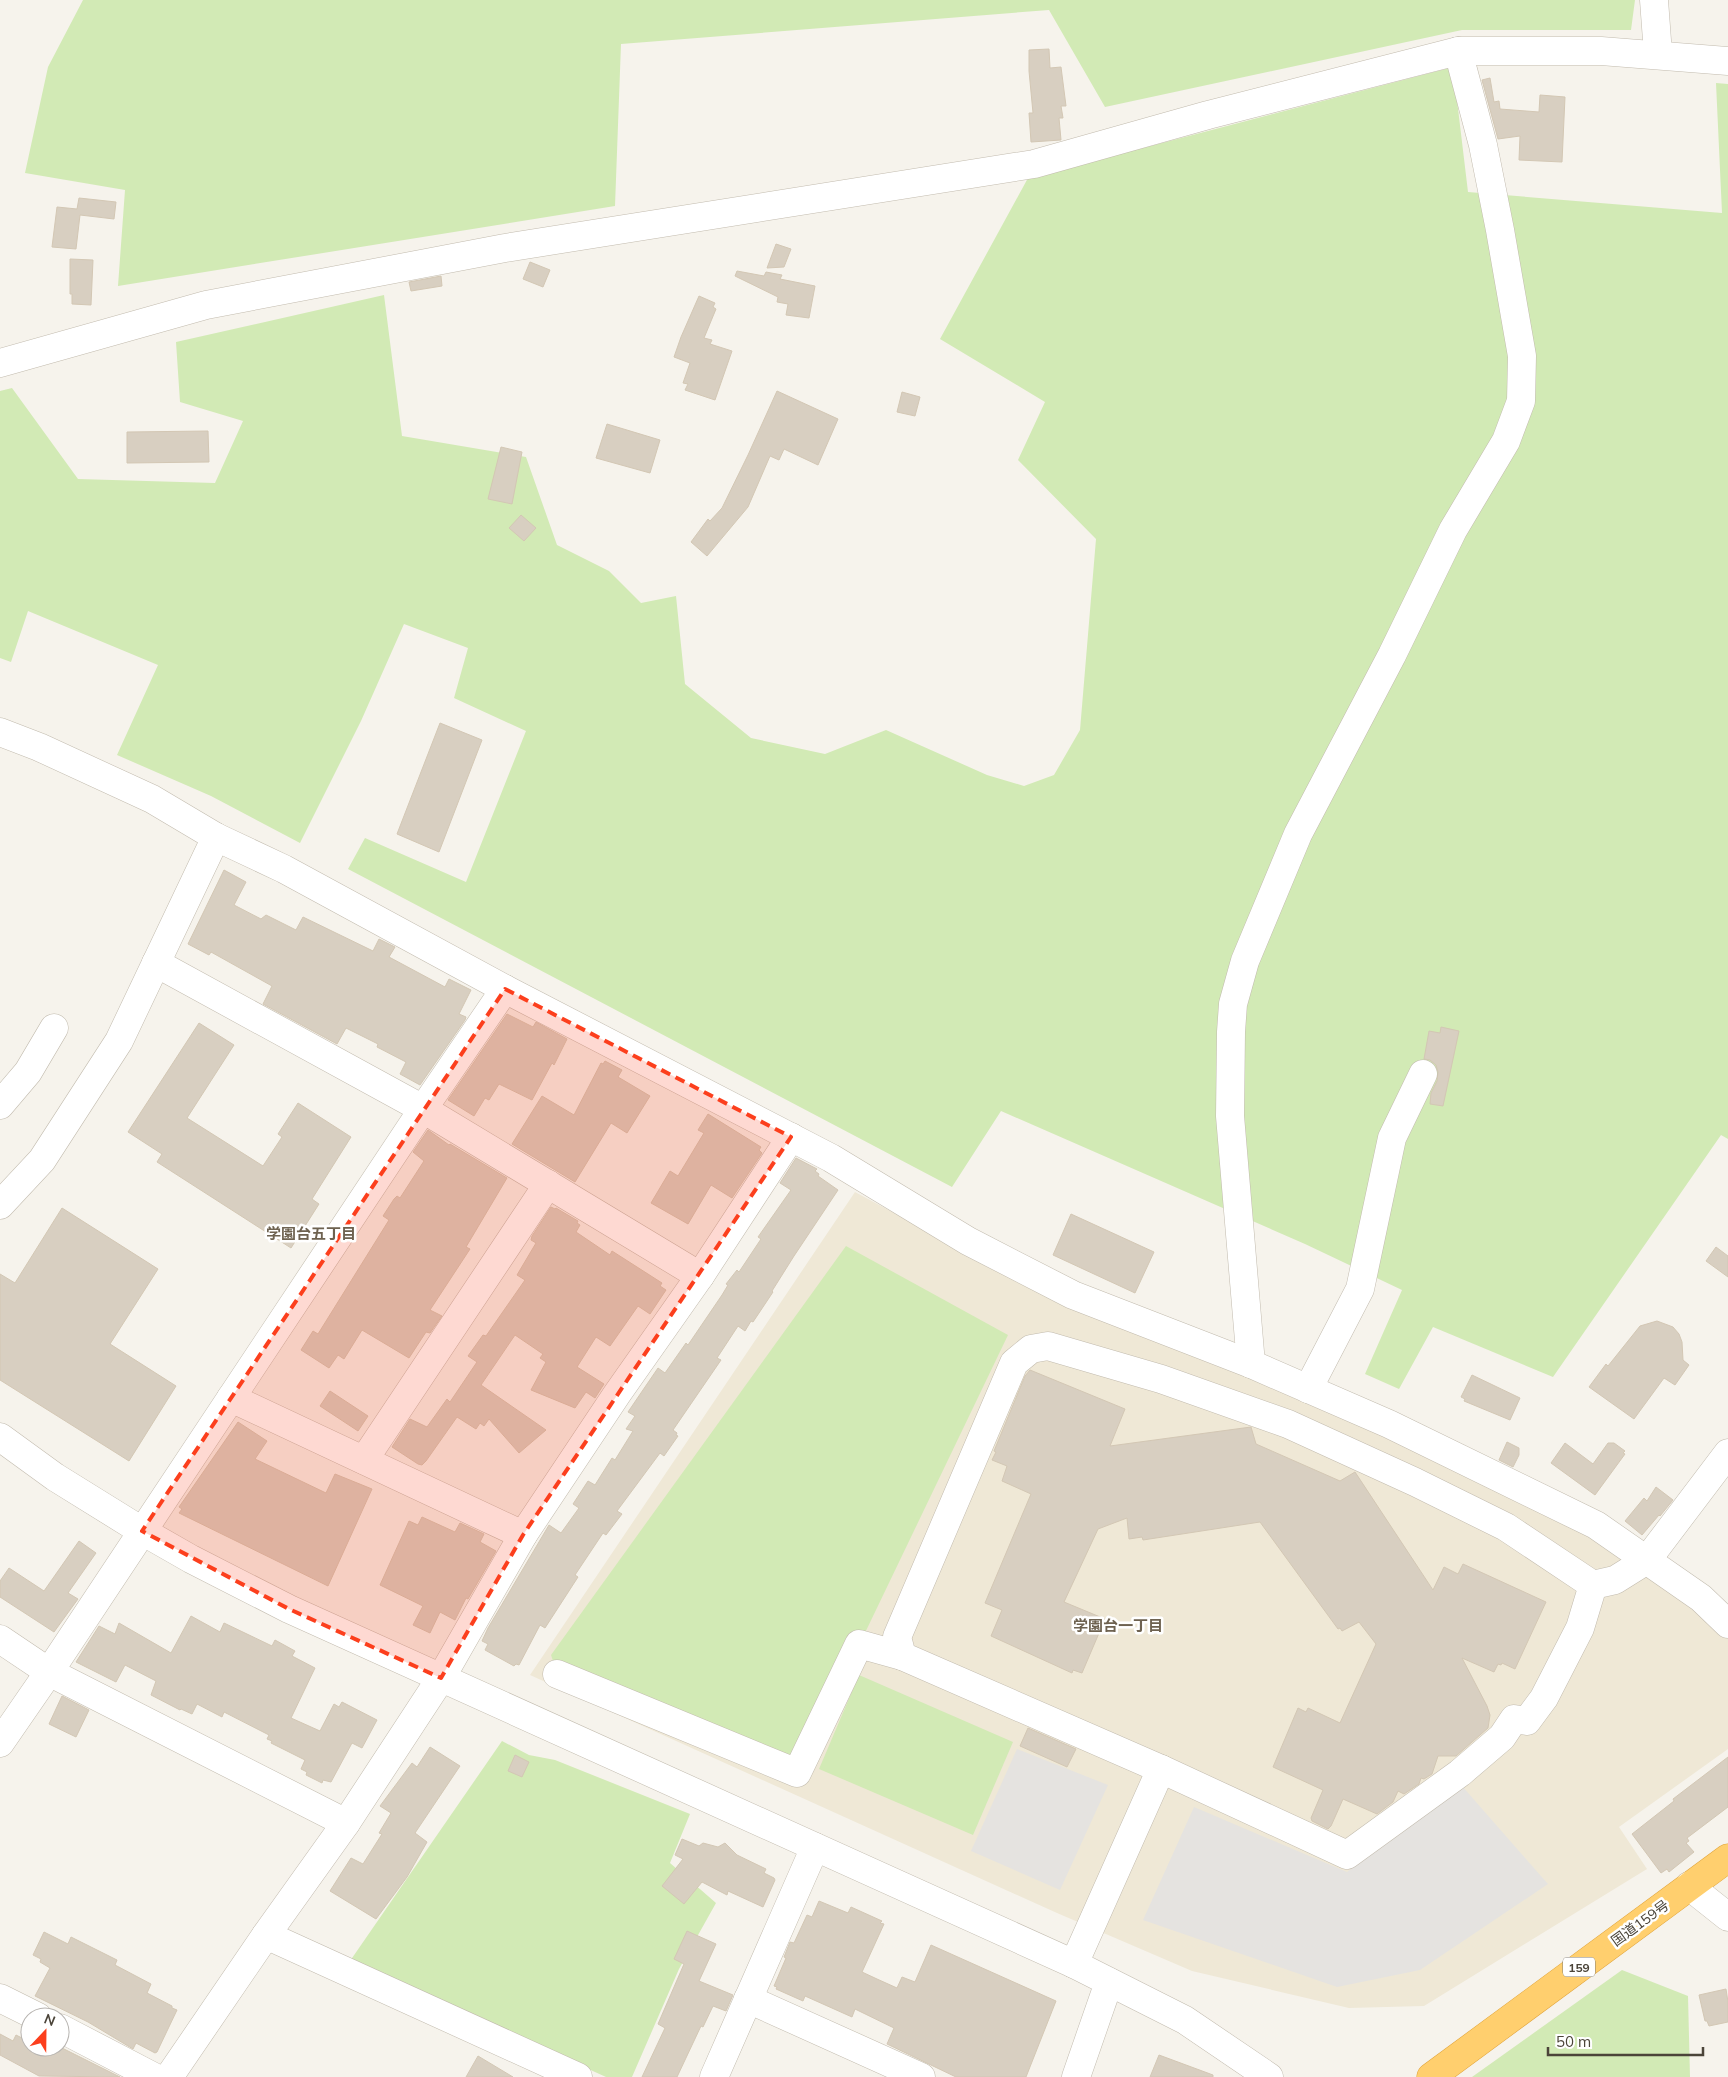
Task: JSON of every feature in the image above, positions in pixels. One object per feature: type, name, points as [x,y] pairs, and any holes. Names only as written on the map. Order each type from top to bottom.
[{"type":"highway","name":"国道159号","points":[[1431,2077],[1728,1858]]},
{"type":"street","points":[[1654,0],[1658,54]]},
{"type":"street","points":[[1251,1364],[1230,1116],[1230,1032],[1233,1004],[1244,961],[1298,834],[1392,656],[1453,530],[1506,441],[1521,401],[1522,356],[1500,230],[1484,145],[1458,51]]},
{"type":"street","points":[[0,363],[216,303],[505,248],[1034,164],[1208,115],[1458,51],[1601,51],[1728,61]]},
{"type":"street","points":[[0,732],[39,747],[152,800],[216,837],[284,869],[506,989],[831,1158],[968,1241],[1073,1295],[1251,1364],[1389,1424],[1596,1525],[1701,1598],[1728,1624]]},
{"type":"street","points":[[0,1205],[42,1160],[118,1041],[216,837]]},
{"type":"street","points":[[156,963],[423,1109],[700,1276]]},
{"type":"street","points":[[0,1743],[423,1109],[506,989]]},
{"type":"street","points":[[0,1105],[28,1072],[54,1028]]},
{"type":"street","points":[[1308,1389],[1360,1289],[1392,1138],[1423,1074]]},
{"type":"street","points":[[169,2077],[266,1934],[346,1823],[442,1678],[523,1535],[617,1394],[700,1276],[791,1137]]},
{"type":"street","points":[[364,1460],[548,1184]]},
{"type":"street","points":[[902,1656],[897,1637],[1014,1364],[1031,1348],[1048,1346],[1161,1379],[1288,1424],[1415,1482],[1506,1527],[1593,1585],[1615,1580],[1647,1560],[1722,1452]]},
{"type":"street","points":[[231,1398],[523,1535]]},
{"type":"street","points":[[0,1437],[55,1477],[142,1531],[191,1559],[289,1609],[1074,1964],[1184,2020],[1269,2077]]},
{"type":"street","points":[[557,1674],[797,1773],[859,1644],[902,1656],[1160,1769],[1347,1855],[1460,1773],[1502,1736],[1514,1719],[1527,1721],[1544,1698],[1580,1628],[1593,1585]]},
{"type":"street","points":[[0,1640],[49,1672],[346,1823]]},
{"type":"street","points":[[1074,1964],[1160,1769]]},
{"type":"street","points":[[714,2077],[815,1847]]},
{"type":"street","points":[[1689,1886],[1728,1917]]},
{"type":"street","points":[[266,1934],[560,2073]]},
{"type":"street","points":[[1076,2077],[1109,1982]]},
{"type":"street","points":[[0,1998],[20,2008]]},
{"type":"street","points":[[748,1999],[921,2077]]},
{"type":"street","points":[[70,2033],[154,2077]]},
{"type":"highlighted area","points":[[505,989],[791,1137],[523,1535],[441,1678],[289,1609],[142,1531]]},
{"type":"shaded area","points":[[855,1192],[1062,1303],[1280,1386],[1594,1535],[1687,1598],[1728,1638],[1728,1749],[1619,1827],[1647,1869],[1424,2006],[1349,2008],[1192,1971],[1057,1913],[530,1675]]},
{"type":"shaded area","points":[[1017,1749],[1108,1785],[1060,1890],[971,1851]]},
{"type":"shaded area","points":[[1462,1786],[1548,1884],[1420,1970],[1337,1987],[1143,1920],[1194,1807],[1347,1872]]},
{"type":"green space","points":[[83,0],[1635,0],[1631,30],[1462,30],[1105,107],[1049,10],[621,44],[615,206],[118,286],[125,190],[25,173],[48,67]]},
{"type":"green space","points":[[1453,67],[1468,192],[1722,213],[1716,83],[1728,84],[1728,1139],[1721,1135],[1553,1377],[1433,1327],[1399,1389],[1365,1374],[1402,1290],[1305,1244],[1001,1111],[952,1187],[348,869],[365,838],[466,882],[526,731],[454,698],[468,648],[404,624],[361,721],[300,843],[211,796],[117,755],[158,665],[28,611],[11,662],[0,658],[0,391],[12,388],[78,479],[215,483],[243,421],[180,402],[176,342],[384,295],[402,436],[526,457],[557,545],[609,571],[641,603],[676,596],[685,684],[751,738],[825,754],[886,730],[987,775],[1024,786],[1054,775],[1080,730],[1096,539],[1018,460],[1045,402],[940,339],[1028,178]]},
{"type":"green space","points":[[846,1246],[1008,1335],[803,1762],[554,1664],[551,1655]]},
{"type":"green space","points":[[859,1675],[1013,1742],[973,1835],[819,1769]]},
{"type":"green space","points":[[502,1741],[529,1755],[555,1760],[690,1814],[670,1863],[716,1903],[679,1969],[632,2077],[606,2077],[350,1961]]},
{"type":"green space","points":[[1622,1970],[1688,1996],[1690,2077],[1472,2077]]},
{"type":"building","points":[[1049,49],[1050,68],[1061,67],[1066,106],[1061,106],[1063,118],[1059,118],[1061,140],[1031,142],[1029,113],[1033,113],[1029,50]]},
{"type":"building","points":[[1490,78],[1494,102],[1499,101],[1500,109],[1539,112],[1540,95],[1565,97],[1562,162],[1519,160],[1520,136],[1498,139],[1482,80]]},
{"type":"building","points":[[79,198],[116,202],[114,219],[80,215],[76,249],[52,247],[57,207],[77,209]]},
{"type":"building","points":[[776,244],[791,249],[784,267],[767,268]]},
{"type":"building","points":[[70,259],[93,260],[91,305],[72,304],[72,294],[70,294]]},
{"type":"building","points":[[530,262],[550,270],[543,287],[523,279]]},
{"type":"building","points":[[737,271],[764,276],[766,272],[782,275],[780,279],[815,286],[809,318],[786,315],[788,304],[777,302],[778,297],[735,276]]},
{"type":"building","points":[[441,276],[442,286],[411,291],[409,282]]},
{"type":"building","points":[[699,296],[715,303],[713,307],[716,309],[704,338],[712,340],[710,344],[732,351],[715,400],[685,390],[688,384],[683,383],[690,363],[674,357]]},
{"type":"building","points":[[777,391],[838,419],[818,465],[784,449],[779,460],[770,456],[748,507],[707,556],[691,542],[708,519],[710,521],[722,508]]},
{"type":"building","points":[[902,392],[920,397],[915,416],[897,412]]},
{"type":"building","points":[[607,424],[660,440],[650,473],[596,458]]},
{"type":"building","points":[[208,431],[209,462],[127,463],[127,432]]},
{"type":"building","points":[[501,447],[522,452],[512,504],[488,499]]},
{"type":"building","points":[[521,515],[536,528],[524,541],[509,528]]},
{"type":"building","points":[[440,723],[482,740],[439,852],[397,834]]},
{"type":"building","points":[[224,870],[246,882],[234,905],[261,919],[266,915],[296,930],[303,917],[373,951],[379,939],[395,947],[389,957],[445,987],[449,979],[471,990],[459,1014],[466,1017],[465,1020],[420,1085],[400,1074],[406,1062],[377,1047],[378,1044],[346,1028],[337,1044],[263,1004],[272,986],[211,952],[209,955],[188,944]]},
{"type":"building","points":[[507,1014],[533,1027],[536,1022],[567,1039],[554,1065],[552,1063],[532,1100],[499,1084],[489,1100],[485,1098],[474,1116],[448,1100]]},
{"type":"building","points":[[199,1023],[234,1045],[187,1118],[263,1166],[282,1137],[278,1134],[298,1103],[351,1137],[312,1199],[319,1204],[291,1248],[157,1162],[162,1154],[128,1132]]},
{"type":"building","points":[[1441,1027],[1459,1031],[1443,1106],[1430,1104],[1431,1093],[1437,1081],[1438,1072],[1436,1065],[1430,1060],[1424,1059],[1429,1031],[1440,1033]]},
{"type":"building","points":[[605,1061],[622,1070],[618,1077],[650,1096],[627,1133],[611,1123],[575,1182],[512,1144],[542,1096],[574,1115],[601,1063],[603,1064]]},
{"type":"building","points":[[708,1114],[761,1147],[759,1150],[762,1153],[732,1198],[711,1185],[688,1224],[651,1203],[670,1171],[678,1176],[704,1133],[698,1130]]},
{"type":"building","points":[[428,1130],[449,1145],[507,1178],[466,1247],[470,1249],[430,1310],[442,1316],[430,1333],[426,1332],[409,1358],[362,1330],[344,1359],[338,1355],[329,1368],[301,1350],[313,1331],[318,1334],[389,1220],[383,1216],[394,1199],[397,1196],[400,1198],[424,1161],[413,1152]]},
{"type":"building","points":[[796,1158],[817,1169],[815,1171],[819,1174],[818,1176],[838,1190],[753,1322],[751,1321],[745,1331],[738,1326],[717,1358],[721,1360],[673,1430],[678,1436],[664,1456],[660,1453],[617,1511],[622,1514],[606,1535],[603,1533],[575,1575],[578,1577],[545,1628],[540,1625],[519,1665],[516,1664],[514,1666],[485,1650],[488,1644],[482,1641],[488,1628],[549,1525],[561,1533],[579,1508],[573,1504],[588,1481],[595,1485],[612,1458],[615,1460],[633,1431],[626,1429],[635,1416],[628,1412],[645,1387],[658,1368],[665,1373],[686,1343],[688,1345],[722,1295],[728,1285],[726,1284],[737,1270],[739,1272],[761,1239],[758,1237],[791,1190],[780,1183]]},
{"type":"building","points":[[551,1207],[578,1221],[577,1223],[580,1225],[576,1232],[610,1255],[612,1251],[662,1283],[660,1286],[666,1290],[650,1314],[638,1306],[610,1346],[596,1337],[577,1367],[604,1384],[595,1398],[586,1392],[575,1408],[531,1390],[546,1362],[540,1358],[543,1354],[515,1335],[481,1385],[546,1430],[519,1453],[489,1419],[484,1426],[480,1423],[476,1429],[457,1417],[426,1461],[422,1465],[418,1464],[392,1447],[410,1419],[427,1427],[447,1399],[450,1402],[477,1362],[468,1356],[483,1335],[486,1336],[525,1280],[517,1275],[536,1243],[531,1240],[532,1236]]},
{"type":"building","points":[[62,1208],[158,1269],[110,1344],[176,1386],[129,1461],[0,1380],[0,1274],[15,1283]]},
{"type":"building","points":[[1071,1214],[1154,1252],[1135,1293],[1053,1255]]},
{"type":"building","points":[[1716,1247],[1728,1256],[1728,1277],[1706,1261]]},
{"type":"building","points":[[1657,1321],[1673,1327],[1679,1334],[1682,1342],[1683,1360],[1689,1365],[1675,1385],[1664,1378],[1634,1419],[1589,1387],[1606,1364],[1608,1366],[1640,1326]]},
{"type":"building","points":[[1030,1370],[1125,1409],[1110,1446],[1251,1427],[1256,1444],[1340,1481],[1355,1472],[1433,1590],[1444,1567],[1458,1574],[1463,1564],[1546,1602],[1515,1669],[1502,1663],[1501,1665],[1498,1664],[1494,1672],[1462,1658],[1487,1706],[1490,1715],[1488,1728],[1456,1756],[1438,1756],[1432,1774],[1424,1779],[1421,1778],[1419,1784],[1404,1794],[1398,1791],[1393,1802],[1377,1814],[1343,1799],[1328,1829],[1312,1821],[1311,1818],[1323,1790],[1273,1767],[1298,1708],[1306,1712],[1308,1708],[1340,1723],[1376,1644],[1359,1622],[1342,1631],[1340,1628],[1338,1629],[1260,1522],[1143,1540],[1142,1537],[1129,1539],[1127,1518],[1098,1529],[1064,1602],[1105,1619],[1082,1673],[1073,1670],[1072,1673],[991,1636],[1002,1610],[985,1603],[1031,1494],[1002,1481],[1007,1466],[992,1460],[1025,1376]]},
{"type":"building","points":[[1472,1375],[1520,1398],[1510,1420],[1464,1401],[1465,1399],[1461,1397]]},
{"type":"building","points":[[330,1391],[368,1416],[358,1431],[320,1406]]},
{"type":"building","points":[[238,1422],[267,1441],[255,1459],[326,1493],[335,1474],[372,1489],[328,1586],[179,1513],[182,1509],[179,1507]]},
{"type":"building","points":[[1507,1442],[1519,1448],[1519,1455],[1513,1467],[1499,1460]]},
{"type":"building","points":[[1565,1443],[1593,1464],[1608,1443],[1614,1443],[1625,1451],[1623,1453],[1625,1454],[1595,1495],[1551,1463]]},
{"type":"building","points":[[1656,1487],[1673,1500],[1642,1535],[1625,1521],[1644,1498],[1647,1501]]},
{"type":"building","points":[[422,1517],[455,1532],[460,1523],[484,1534],[480,1542],[496,1551],[468,1599],[466,1598],[455,1620],[440,1612],[430,1633],[413,1625],[423,1606],[380,1585],[409,1521],[418,1525]]},
{"type":"building","points":[[79,1541],[96,1553],[68,1593],[78,1599],[54,1632],[0,1597],[0,1581],[9,1568],[44,1591]]},
{"type":"building","points":[[191,1616],[220,1632],[224,1623],[272,1646],[275,1640],[295,1651],[292,1656],[315,1668],[291,1718],[320,1731],[334,1704],[339,1707],[342,1702],[377,1720],[362,1748],[352,1743],[331,1782],[323,1780],[322,1783],[306,1775],[307,1772],[301,1769],[305,1760],[271,1743],[272,1741],[267,1739],[269,1735],[224,1712],[222,1717],[197,1704],[192,1714],[151,1695],[156,1681],[125,1665],[116,1682],[76,1662],[99,1626],[115,1634],[119,1623],[171,1653]]},
{"type":"building","points":[[62,1696],[89,1710],[76,1737],[49,1724]]},
{"type":"building","points":[[1028,1728],[1076,1749],[1067,1767],[1020,1746]]},
{"type":"building","points":[[430,1747],[460,1766],[415,1833],[427,1842],[407,1877],[376,1919],[330,1891],[351,1858],[363,1864],[382,1834],[379,1833],[391,1813],[380,1806],[412,1763],[417,1767]]},
{"type":"building","points":[[515,1755],[529,1762],[522,1777],[508,1771]]},
{"type":"building","points":[[1728,1757],[1728,1807],[1687,1838],[1689,1841],[1686,1843],[1694,1852],[1669,1872],[1667,1869],[1661,1873],[1632,1834],[1674,1801],[1673,1799]]},
{"type":"building","points":[[682,1839],[699,1846],[703,1843],[718,1847],[725,1843],[737,1855],[766,1869],[764,1873],[775,1880],[763,1907],[728,1891],[727,1895],[702,1882],[684,1904],[662,1886],[683,1859],[675,1855]]},
{"type":"building","points":[[819,1901],[848,1913],[851,1907],[882,1921],[880,1923],[884,1924],[862,1972],[897,1988],[902,1977],[915,1982],[931,1945],[1056,2001],[1026,2077],[956,2077],[887,2044],[894,2028],[855,2009],[852,2017],[805,1996],[803,2001],[776,1989],[777,1987],[774,1986],[786,1958],[784,1957],[790,1942],[794,1943],[807,1915],[812,1917]]},
{"type":"building","points":[[687,1931],[716,1944],[699,1981],[733,1995],[726,2011],[713,2006],[703,2027],[701,2026],[677,2077],[642,2077],[665,2028],[658,2024],[684,1964],[674,1959]]},
{"type":"building","points":[[44,1932],[68,1944],[71,1937],[117,1960],[115,1965],[151,1984],[147,1993],[177,2010],[157,2052],[155,2053],[136,2043],[133,2049],[70,2013],[70,2007],[57,2007],[35,1996],[50,1968],[40,1962],[41,1959],[33,1955]]},
{"type":"building","points":[[1726,1989],[1728,2022],[1709,2026],[1707,2021],[1705,2021],[1699,1995]]},
{"type":"building","points":[[0,2034],[13,2041],[16,2035],[20,2037],[20,2057],[70,2057],[70,2052],[120,2077],[39,2076],[0,2055]]},
{"type":"building","points":[[1159,2055],[1213,2075],[1213,2077],[1150,2077]]},
{"type":"building","points":[[478,2056],[513,2077],[466,2077]]},
{"type":"district","name":"学園台五丁目","points":[[311,1233]]},
{"type":"district","name":"学園台一丁目","points":[[1118,1625]]}]
